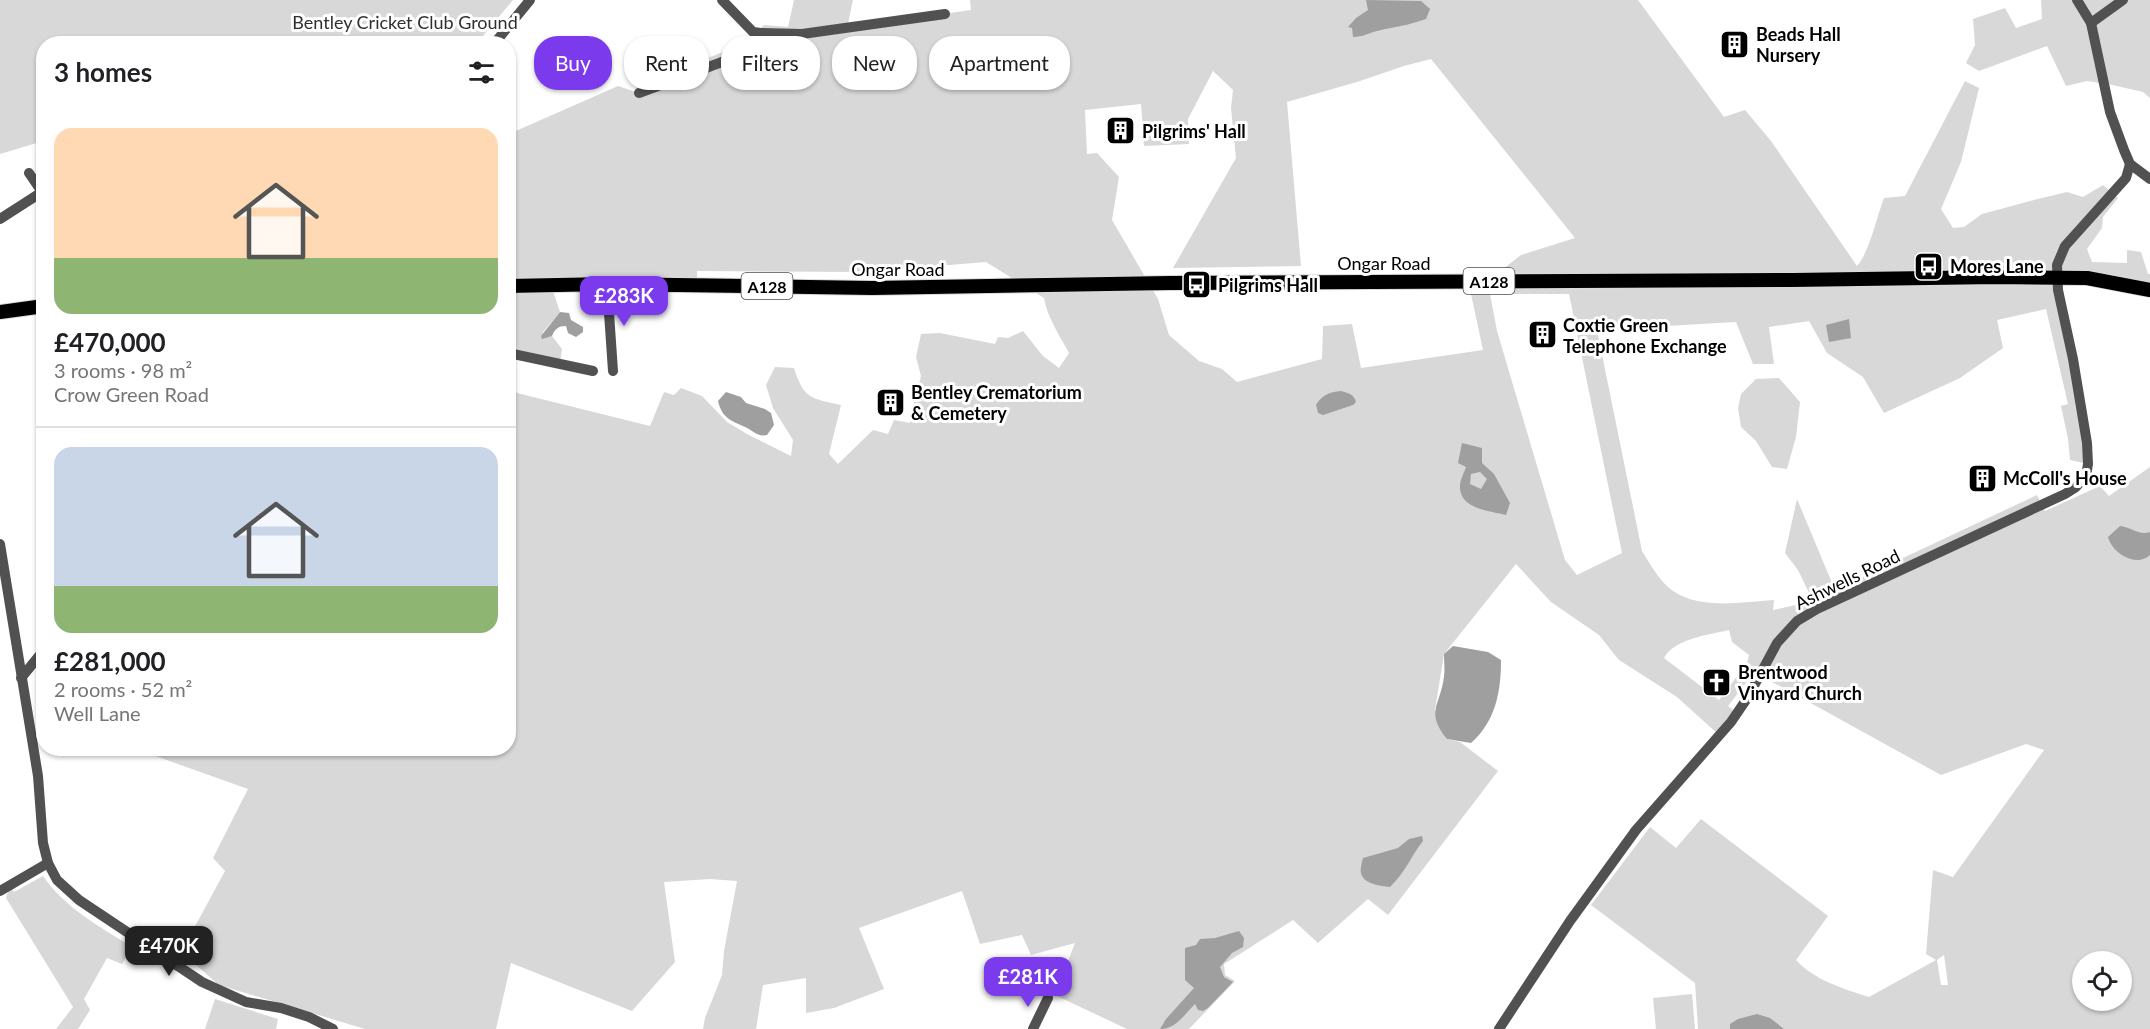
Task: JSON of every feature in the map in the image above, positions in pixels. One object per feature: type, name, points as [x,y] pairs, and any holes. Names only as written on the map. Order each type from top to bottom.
[{"type":"main road","name":"Ongar Road","points":[[516,286],[607,284],[872,288],[1170,283],[2087,278],[2150,290]]},
{"type":"main road","points":[[0,312],[36,307]]},
{"type":"street","points":[[501,36],[530,0]]},
{"type":"street","points":[[722,0],[753,32],[761,33],[802,34],[945,14]]},
{"type":"street","points":[[2077,0],[2091,23],[2110,112],[2130,164],[2147,176]]},
{"type":"street","points":[[2091,23],[2123,0]]},
{"type":"street","points":[[639,93],[746,53],[761,33]]},
{"type":"street","points":[[2056,278],[2057,265],[2065,246],[2126,178],[2130,164]]},
{"type":"street","points":[[29,173],[36,183]]},
{"type":"street","points":[[2126,178],[2147,176]]},
{"type":"street","points":[[0,219],[36,196]]},
{"type":"street","name":"Ashwells Road","points":[[1499,1029],[1570,921],[1625,845],[1731,722],[1748,697],[1777,643],[1797,621],[1817,609],[2065,494],[2076,487],[2085,476],[2088,464],[2087,443],[2056,278]]},
{"type":"street","points":[[607,284],[613,371]]},
{"type":"street","points":[[516,355],[593,371]]},
{"type":"street","points":[[0,544],[38,776],[43,843],[48,863],[57,880],[80,900],[202,982],[246,1002],[274,1005],[309,1017],[333,1029]]},
{"type":"street","points":[[21,678],[36,660]]},
{"type":"street","points":[[0,891],[48,863]]},
{"type":"street","points":[[1033,1029],[1048,999]]},
{"type":"green space","name":"Bentley Cricket Club Ground","points":[[0,0],[513,0],[483,36],[36,36],[36,143],[0,154]]},
{"type":"green space","points":[[794,0],[853,0],[847,28],[971,10],[970,0],[1638,0],[1724,117],[1745,110],[1771,141],[1857,266],[1869,244],[1884,198],[1905,196],[1965,81],[1979,88],[1961,162],[1941,209],[1953,228],[1964,227],[1982,214],[2067,192],[2083,197],[2103,185],[2118,198],[2103,217],[2102,228],[2087,249],[2092,262],[2127,263],[2127,250],[2141,252],[2148,274],[2150,274],[2150,290],[2070,278],[2058,290],[2088,464],[2070,460],[2061,406],[2068,404],[2046,309],[1997,320],[2003,348],[1960,378],[1884,413],[1863,377],[1827,353],[1809,321],[1769,327],[1774,364],[1753,364],[1736,322],[1597,330],[1642,551],[1668,587],[1696,601],[1735,603],[1774,600],[1773,610],[1813,601],[1798,570],[1785,553],[1797,499],[1835,590],[2037,495],[2045,511],[2100,486],[2109,496],[2150,467],[2150,1029],[1698,1029],[1695,983],[1591,905],[1650,827],[1676,848],[1701,819],[1828,916],[1796,960],[1820,978],[1869,997],[1936,960],[1926,954],[1933,870],[1953,877],[2044,750],[2026,744],[1941,775],[1776,684],[1753,674],[1728,706],[1737,713],[1719,735],[1677,697],[1619,660],[1599,635],[1551,602],[1516,564],[1444,654],[1435,710],[1447,739],[1460,742],[1498,771],[1388,915],[1368,899],[1318,943],[1293,920],[1224,964],[1225,975],[1235,981],[1189,1029],[1127,1029],[1055,995],[1075,943],[1031,955],[1022,935],[980,944],[962,891],[859,928],[884,989],[834,1008],[806,1013],[806,978],[763,985],[756,1029],[703,1029],[722,975],[724,951],[737,881],[710,879],[664,882],[675,962],[632,1011],[511,963],[496,1029],[365,1029],[219,985],[181,952],[225,871],[213,858],[248,789],[155,756],[516,756],[516,393],[650,426],[664,392],[674,395],[681,388],[702,396],[727,422],[791,456],[793,440],[773,408],[766,385],[775,367],[794,368],[801,386],[810,395],[822,401],[841,405],[829,454],[838,464],[873,430],[888,434],[894,420],[910,423],[915,406],[911,396],[917,391],[921,376],[916,357],[921,334],[940,333],[995,344],[998,337],[1008,338],[1023,331],[1043,356],[1059,368],[1069,353],[1051,319],[1044,298],[986,262],[863,272],[697,271],[697,286],[551,285],[560,312],[543,332],[542,338],[552,336],[562,349],[560,364],[516,355],[516,131],[618,86],[624,90],[639,93],[641,90],[709,90],[709,58],[721,53],[721,90],[820,90],[820,36],[752,36],[764,25],[788,27]],"holes":[[[1431,59],[1575,238],[1521,255],[1471,294],[1483,350],[1361,368],[1352,324],[1323,326],[1322,359],[1237,382],[1222,369],[1199,361],[1169,335],[1158,299],[1112,220],[1119,177],[1097,153],[1087,154],[1085,110],[1141,104],[1144,146],[1189,144],[1188,119],[1213,71],[1233,90],[1231,108],[1236,158],[1173,268],[1301,266],[1287,102]],[[1490,294],[1569,294],[1622,553],[1577,575],[1565,560],[1497,331]],[[1729,630],[1732,642],[1749,655],[1747,663],[1719,700],[1664,658],[1676,646],[1703,636]],[[1944,955],[1948,985],[1941,985],[1937,960]]]},
{"type":"green space","points":[[2041,0],[2150,0],[2150,98],[2143,92],[2087,81],[2066,86],[2047,46],[1979,71],[1966,63],[1975,45],[1973,19],[2005,8],[2016,28],[2042,19]]},
{"type":"green space","points":[[1779,378],[1800,402],[1796,437],[1787,469],[1772,467],[1756,441],[1741,427],[1738,408],[1741,394],[1756,379]]},
{"type":"green space","points":[[43,876],[52,888],[73,907],[132,947],[122,964],[107,958],[84,999],[90,1010],[78,1029],[56,1029],[73,1007],[6,898],[10,885],[14,892]]},
{"type":"green space","points":[[1692,994],[1695,1029],[1656,1029],[1653,998]]},
{"type":"green space","points":[[215,999],[278,1019],[276,1029],[205,1029]]},
{"type":"shaded area","points":[[1366,0],[1421,1],[1430,9],[1426,19],[1353,37],[1352,28],[1348,27],[1368,10]]},
{"type":"shaded area","points":[[560,312],[569,313],[571,320],[583,327],[583,332],[576,337],[568,333],[566,326],[563,326],[557,328],[552,336],[542,339],[541,336]]},
{"type":"shaded area","points":[[1849,319],[1851,338],[1829,342],[1826,325]]},
{"type":"shaded area","points":[[1341,391],[1348,393],[1356,402],[1323,415],[1318,413],[1316,405],[1323,396]]},
{"type":"shaded area","points":[[726,392],[741,397],[746,403],[771,413],[774,425],[767,435],[758,434],[724,415],[718,401]]},
{"type":"shaded area","points":[[1462,443],[1482,448],[1482,463],[1494,474],[1510,503],[1506,515],[1477,508],[1465,500],[1460,486],[1466,467],[1458,463]],"holes":[[[1480,472],[1487,479],[1481,489],[1470,484],[1471,474]]]},
{"type":"shaded area","points":[[2120,526],[2142,533],[2150,532],[2150,555],[2138,560],[2119,553],[2108,537]]},
{"type":"shaded area","points":[[1453,646],[1488,652],[1501,660],[1500,683],[1495,705],[1486,725],[1471,743],[1447,739],[1440,730],[1435,715],[1444,677],[1444,654]]},
{"type":"shaded area","points":[[1422,836],[1423,841],[1390,887],[1373,884],[1362,877],[1363,858],[1398,848],[1409,839]]},
{"type":"shaded area","points":[[1239,931],[1244,938],[1243,947],[1232,953],[1220,967],[1224,977],[1233,982],[1208,1008],[1203,1011],[1198,1010],[1195,1004],[1171,1027],[1160,1029],[1194,988],[1185,980],[1185,948],[1196,945],[1200,939],[1215,938]]},
{"type":"shaded area","points":[[1757,1014],[1770,1018],[1784,1029],[1730,1029],[1730,1024],[1738,1019]]},
{"type":"place","name":"Beads Hall Nursery","points":[[1735,44]]},
{"type":"place","name":"Pilgrims' Hall","points":[[1121,131]]},
{"type":"place","name":"Mores Lane","points":[[1929,266]]},
{"type":"place","name":"Pilgrims Hall","points":[[1197,285]]},
{"type":"place","name":"Coxtie Green Telephone Exchange","points":[[1542,335]]},
{"type":"place","name":"Bentley Crematorium & Cemetery","points":[[890,402]]},
{"type":"place","name":"McColl's House","points":[[1982,478]]},
{"type":"place","name":"Brentwood Vinyard Church","points":[[1717,682]]}]
